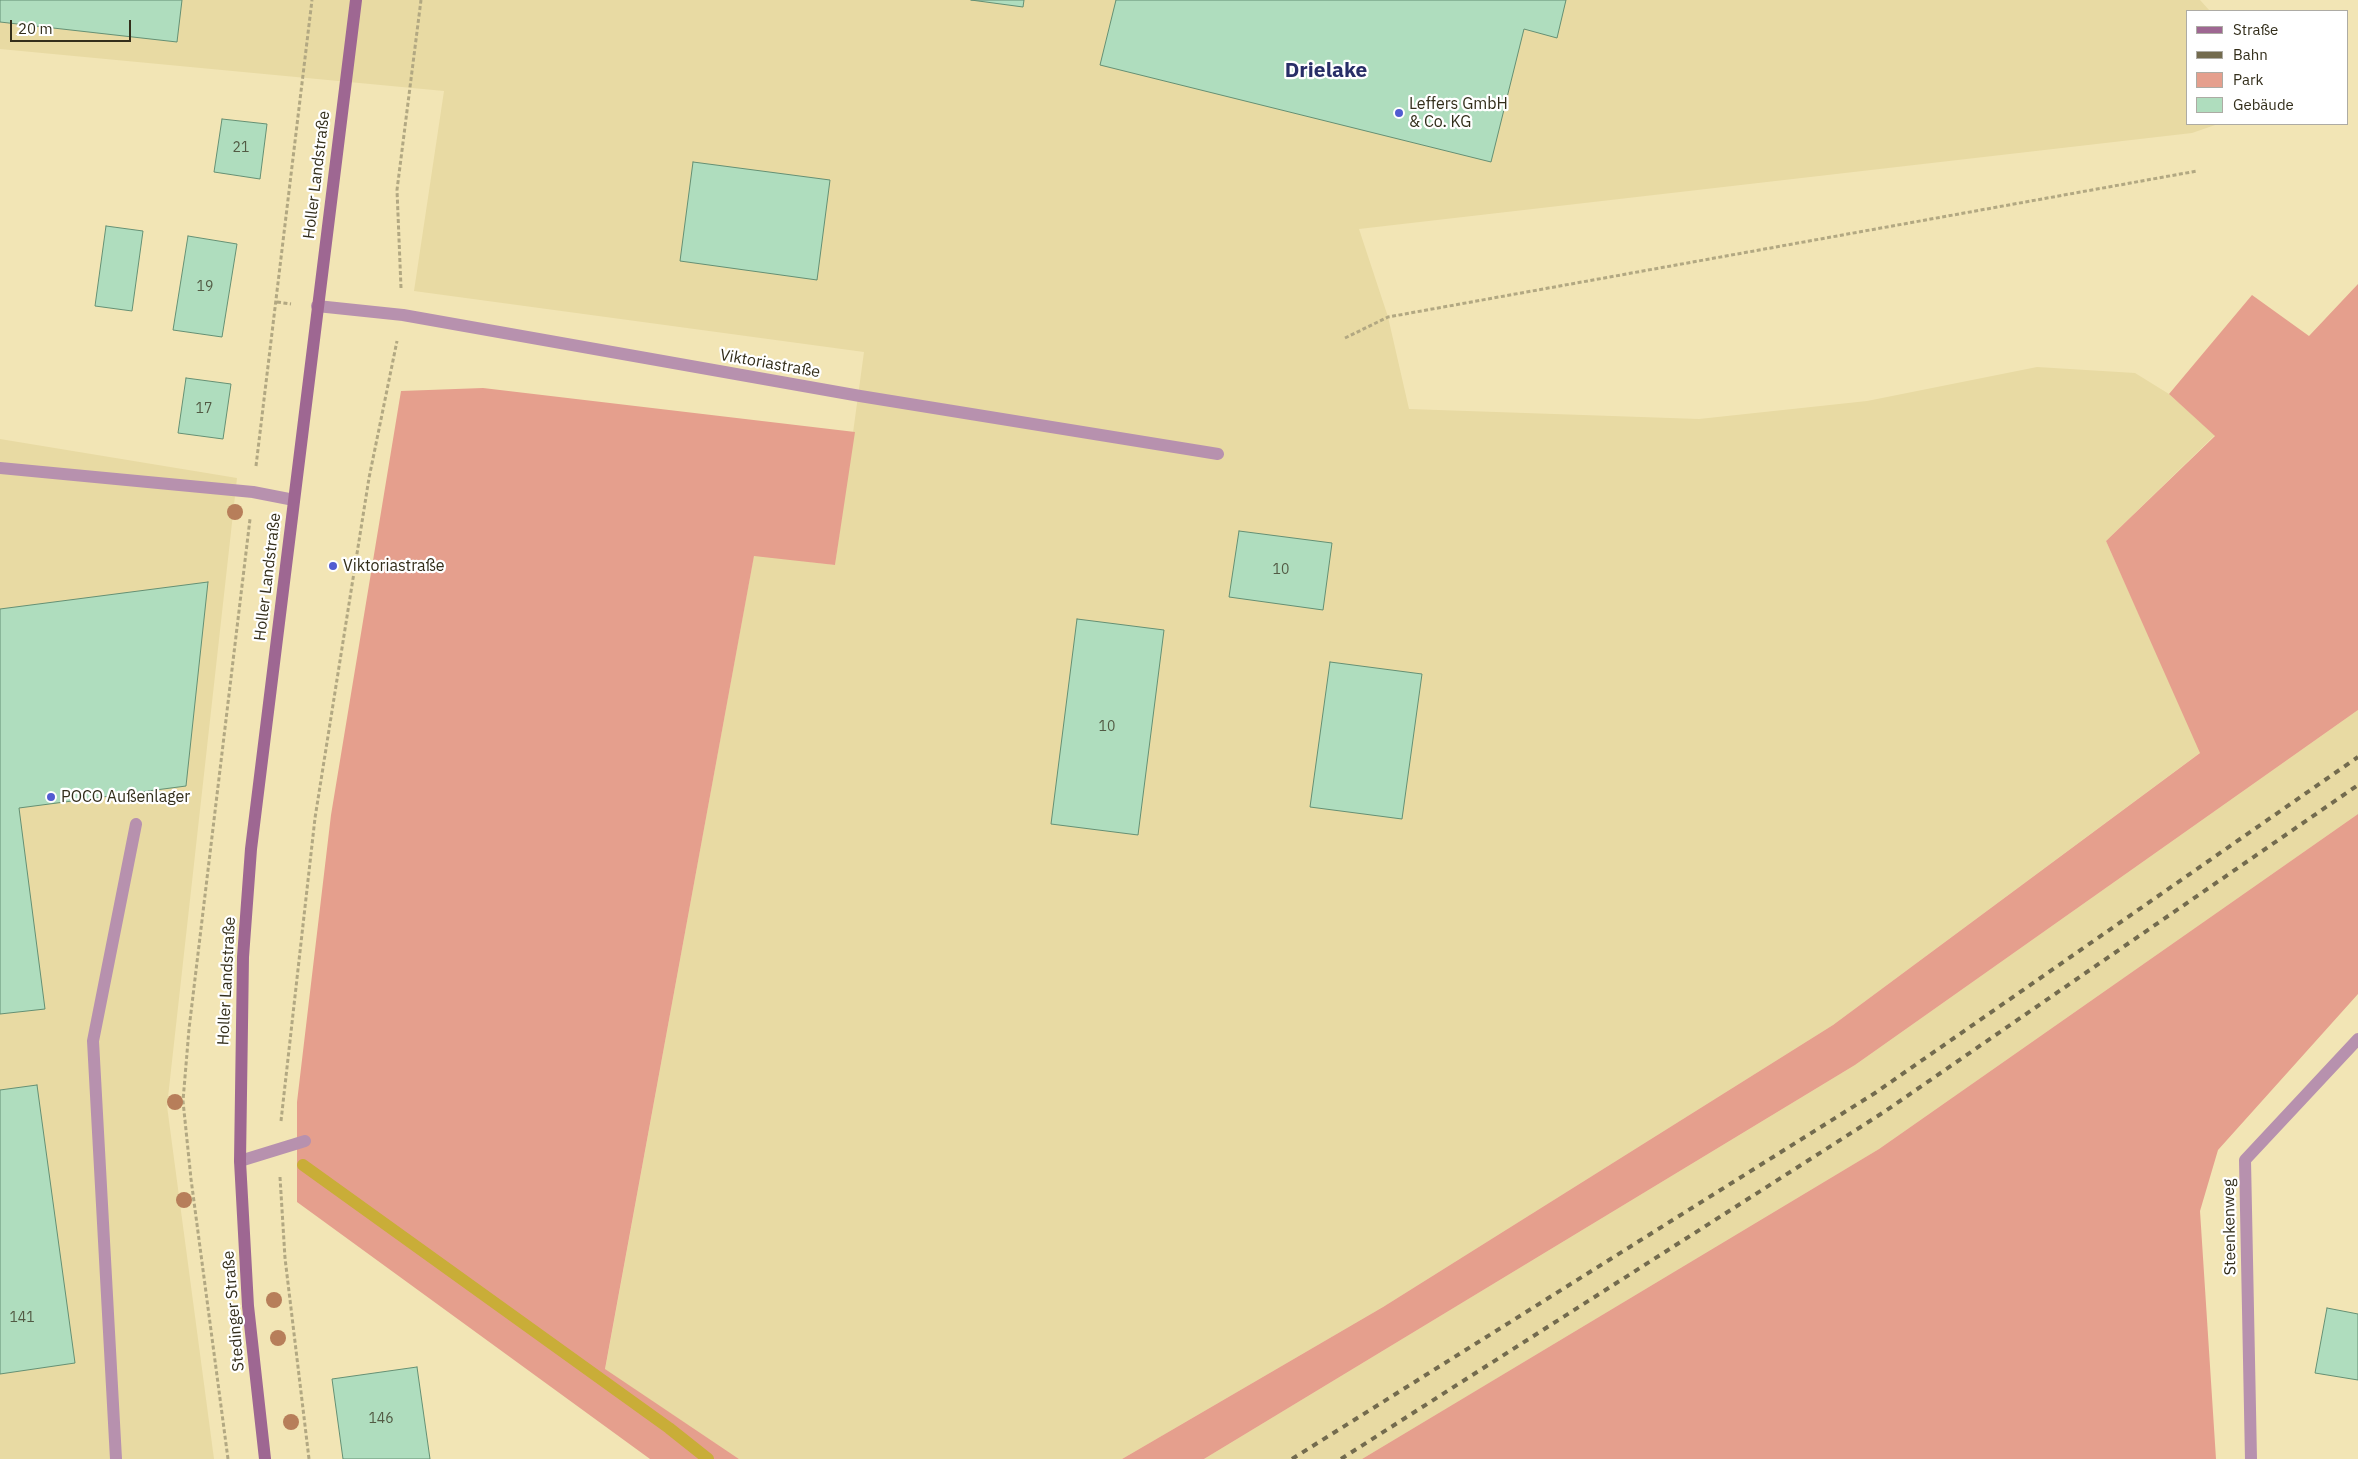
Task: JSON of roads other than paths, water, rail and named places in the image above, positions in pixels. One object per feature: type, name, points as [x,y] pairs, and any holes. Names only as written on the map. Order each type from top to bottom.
[{"type":"main road","name":"Holler Landstraße","points":[[240,1161],[240,1025],[251,849],[356,0]]},
{"type":"main road","name":"Stedinger Straße","points":[[240,1161],[248,1306],[265,1459]]},
{"type":"street","name":"Viktoriastraße","points":[[317,306],[403,315],[850,394],[1218,454]]},
{"type":"street","points":[[0,468],[253,492],[294,500]]},
{"type":"street","points":[[116,1459],[93,1041],[136,824]]},
{"type":"street","name":"Steenkenweg","points":[[2251,1459],[2245,1160],[2358,1039]]},
{"type":"street","points":[[240,1161],[305,1141]]},
{"type":"waterway","points":[[303,1165],[669,1428],[708,1459]]},
{"type":"railway","points":[[1292,1459],[1875,1093],[2358,757]]},
{"type":"railway","points":[[1341,1459],[1884,1112],[2358,785]]},
{"type":"place","name":"Leffers GmbH & Co. KG","points":[[1399,113]]},
{"type":"place","name":"Viktoriastraße","points":[[333,566]]},
{"type":"place","name":"POCO Außenlager","points":[[51,797]]},
{"type":"district","name":"Drielake","points":[[1326,71]]}]
